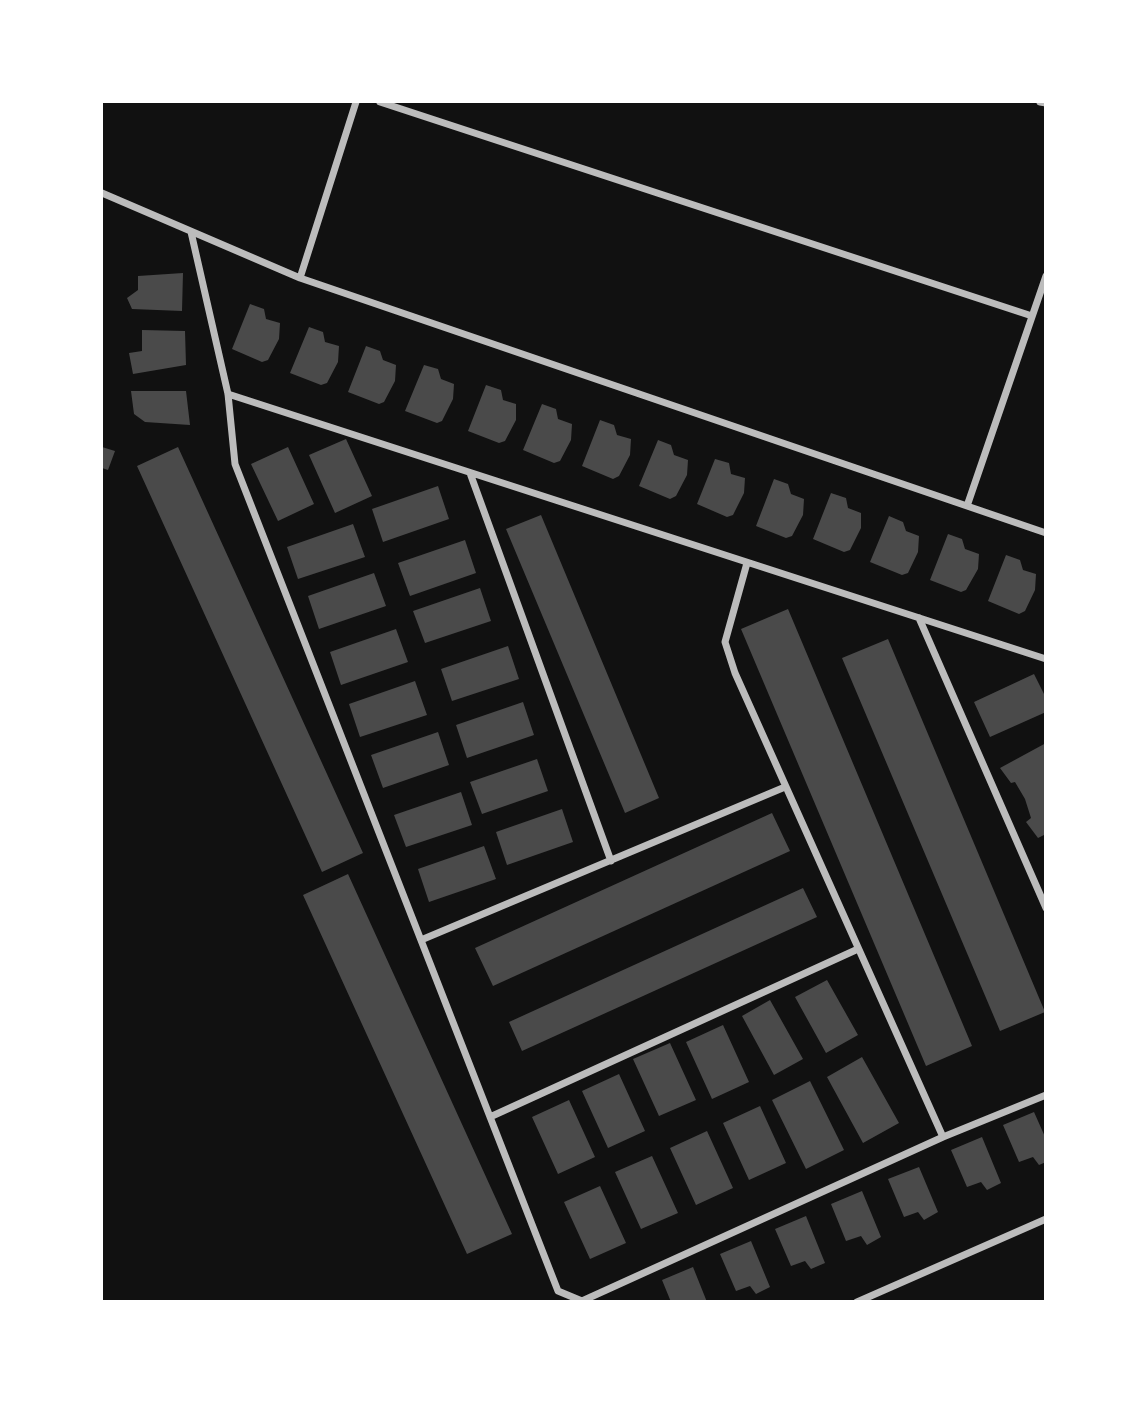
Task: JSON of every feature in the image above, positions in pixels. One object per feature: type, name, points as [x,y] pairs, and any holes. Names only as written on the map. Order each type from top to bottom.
[{"type":"street","points":[[300,278],[356,102]]},
{"type":"street","points":[[380,102],[1032,316]]},
{"type":"street","points":[[1040,102],[1045,103]]},
{"type":"street","points":[[102,193],[300,278],[1045,533]]},
{"type":"street","points":[[191,232],[228,394],[235,464],[558,1291],[582,1301],[943,1137],[1045,1094]]},
{"type":"street","points":[[967,506],[1045,276]]},
{"type":"street","points":[[228,394],[1045,659]]},
{"type":"street","points":[[470,472],[611,860]]},
{"type":"street","points":[[747,563],[725,642],[735,673],[943,1137]]},
{"type":"street","points":[[919,618],[1045,908]]},
{"type":"street","points":[[421,940],[785,787]]},
{"type":"street","points":[[489,1117],[858,949]]},
{"type":"street","points":[[857,1301],[1045,1219]]},
{"type":"building","points":[[183,273],[182,311],[132,309],[127,298],[138,290],[138,276]]},
{"type":"building","points":[[250,304],[264,309],[266,319],[280,323],[279,339],[268,360],[262,362],[232,349]]},
{"type":"building","points":[[309,327],[323,332],[325,342],[339,346],[338,362],[327,383],[321,385],[290,373]]},
{"type":"building","points":[[142,330],[185,331],[186,365],[133,374],[129,353],[142,351]]},
{"type":"building","points":[[366,346],[380,351],[383,360],[396,365],[395,381],[384,402],[379,404],[348,392]]},
{"type":"building","points":[[424,365],[438,369],[441,379],[454,384],[453,399],[442,421],[437,423],[405,411]]},
{"type":"building","points":[[486,385],[501,390],[503,400],[516,404],[516,420],[505,441],[499,443],[468,431]]},
{"type":"building","points":[[131,391],[186,391],[190,425],[145,422],[134,414]]},
{"type":"building","points":[[542,404],[556,409],[558,419],[572,424],[571,440],[560,461],[554,463],[523,450]]},
{"type":"building","points":[[600,420],[614,425],[617,435],[631,439],[630,455],[619,476],[613,479],[582,466]]},
{"type":"building","points":[[346,439],[372,496],[335,513],[309,455]]},
{"type":"building","points":[[658,440],[671,445],[674,455],[688,460],[687,475],[676,496],[670,499],[639,486]]},
{"type":"building","points":[[102,447],[115,451],[108,470],[102,468]]},
{"type":"building","points":[[178,447],[363,853],[322,872],[137,466]]},
{"type":"building","points":[[288,447],[314,504],[278,521],[251,464]]},
{"type":"building","points":[[715,459],[729,463],[731,474],[745,478],[744,493],[733,515],[727,517],[697,504]]},
{"type":"building","points":[[774,479],[788,484],[791,494],[804,499],[803,515],[792,536],[786,538],[756,526]]},
{"type":"building","points":[[438,486],[449,519],[383,542],[372,509]]},
{"type":"building","points":[[831,493],[846,498],[848,508],[861,513],[861,528],[850,550],[844,552],[813,539]]},
{"type":"building","points":[[541,515],[659,798],[625,813],[506,529]]},
{"type":"building","points":[[889,516],[903,522],[906,531],[919,536],[918,552],[908,573],[902,575],[870,562]]},
{"type":"building","points":[[353,524],[365,557],[298,579],[287,547]]},
{"type":"building","points":[[948,534],[962,539],[965,549],[979,554],[978,569],[966,590],[961,592],[930,580]]},
{"type":"building","points":[[465,540],[476,573],[410,596],[398,563]]},
{"type":"building","points":[[1006,555],[1020,560],[1023,570],[1036,574],[1035,590],[1025,611],[1019,614],[988,601]]},
{"type":"building","points":[[374,573],[386,606],[319,629],[308,596]]},
{"type":"building","points":[[480,588],[491,621],[425,643],[413,611]]},
{"type":"building","points":[[788,609],[972,1046],[926,1066],[741,629]]},
{"type":"building","points":[[396,629],[408,662],[341,685],[330,652]]},
{"type":"building","points":[[888,639],[1045,1012],[1000,1031],[842,658]]},
{"type":"building","points":[[508,646],[519,679],[452,701],[441,669]]},
{"type":"building","points":[[1034,674],[1046,698],[1046,712],[990,737],[974,702]]},
{"type":"building","points":[[415,681],[427,715],[360,737],[349,704]]},
{"type":"building","points":[[523,702],[534,735],[467,758],[456,725]]},
{"type":"building","points":[[438,732],[449,765],[383,788],[371,755]]},
{"type":"building","points":[[1046,743],[1046,834],[1038,838],[1026,822],[1031,818],[1025,799],[1015,782],[1011,783],[1000,768]]},
{"type":"building","points":[[537,759],[548,791],[482,814],[470,782]]},
{"type":"building","points":[[461,792],[472,825],[406,847],[394,815]]},
{"type":"building","points":[[562,809],[573,842],[507,865],[496,832]]},
{"type":"building","points":[[772,813],[790,851],[493,986],[475,948]]},
{"type":"building","points":[[484,846],[496,879],[429,902],[418,869]]},
{"type":"building","points":[[348,874],[512,1234],[467,1254],[303,895]]},
{"type":"building","points":[[803,888],[817,917],[522,1051],[509,1022]]},
{"type":"building","points":[[827,980],[858,1035],[826,1053],[795,997]]},
{"type":"building","points":[[770,1000],[803,1059],[774,1075],[742,1016]]},
{"type":"building","points":[[723,1025],[749,1082],[712,1099],[686,1042]]},
{"type":"building","points":[[670,1043],[696,1100],[659,1116],[633,1059]]},
{"type":"building","points":[[862,1057],[899,1123],[863,1143],[827,1077]]},
{"type":"building","points":[[619,1074],[645,1131],[608,1148],[582,1091]]},
{"type":"building","points":[[810,1081],[844,1150],[806,1169],[772,1100]]},
{"type":"building","points":[[569,1100],[595,1157],[558,1174],[532,1117]]},
{"type":"building","points":[[760,1106],[786,1163],[749,1180],[723,1123]]},
{"type":"building","points":[[1034,1112],[1046,1139],[1046,1162],[1039,1165],[1033,1157],[1019,1162],[1003,1125]]},
{"type":"building","points":[[707,1131],[733,1188],[696,1205],[670,1148]]},
{"type":"building","points":[[982,1137],[1001,1183],[987,1190],[981,1182],[967,1187],[951,1150]]},
{"type":"building","points":[[652,1156],[678,1213],[641,1229],[615,1172]]},
{"type":"building","points":[[919,1167],[938,1212],[924,1220],[918,1212],[904,1217],[888,1179]]},
{"type":"building","points":[[600,1186],[626,1243],[590,1259],[564,1202]]},
{"type":"building","points":[[862,1191],[881,1237],[867,1245],[861,1236],[846,1241],[831,1204]]},
{"type":"building","points":[[806,1216],[825,1263],[811,1269],[805,1261],[791,1266],[775,1229]]},
{"type":"building","points":[[751,1241],[770,1287],[756,1294],[750,1286],[736,1291],[720,1254]]},
{"type":"building","points":[[693,1267],[707,1302],[671,1302],[662,1280]]}]
